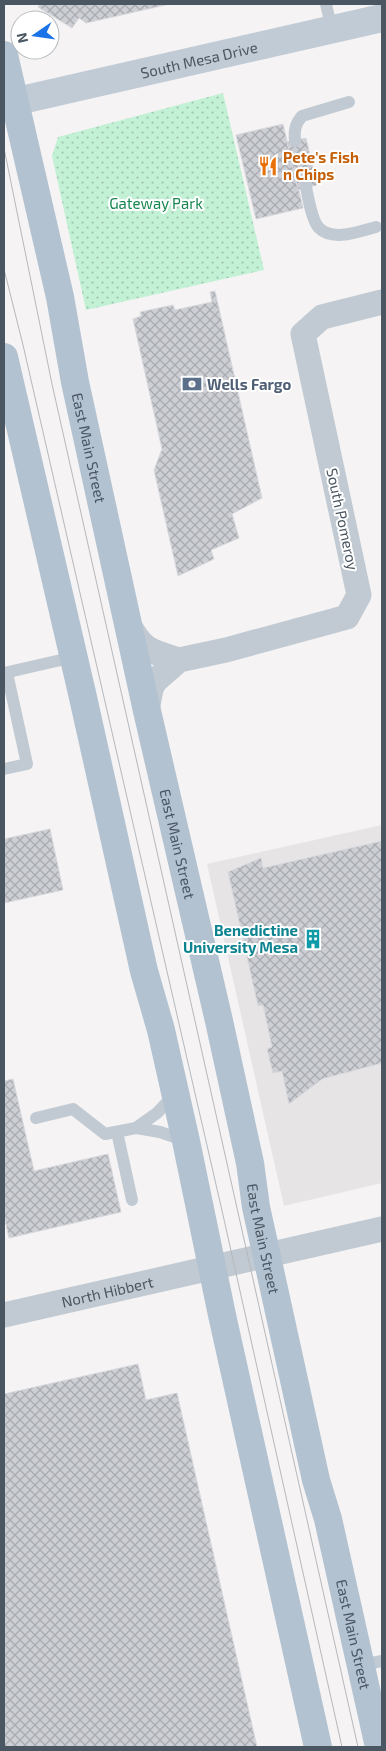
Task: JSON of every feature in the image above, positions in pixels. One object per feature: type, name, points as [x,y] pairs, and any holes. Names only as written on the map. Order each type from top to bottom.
[{"type":"main road","name":"South Mesa Drive","points":[[9,103],[329,17],[382,18]]},
{"type":"main road","name":"East Main Street","points":[[4,56],[9,103],[60,297],[75,382],[146,711],[221,1030],[250,1163],[256,1207],[266,1256],[316,1480],[372,1663],[379,1747]]},
{"type":"main road","points":[[4,357],[74,657],[144,971],[186,1141],[212,1268],[318,1747]]},
{"type":"street","name":"South Pomeroy","points":[[178,660],[226,650],[347,617],[359,595],[303,334],[322,317],[382,302]]},
{"type":"street","points":[[4,401],[21,425]]},
{"type":"street","points":[[127,622],[138,640],[147,649],[178,660],[155,681],[146,711]]},
{"type":"street","name":"North Hibbert","points":[[4,1315],[382,1230]]},
{"type":"lane","points":[[295,141],[294,131],[297,122],[302,116],[349,102]]},
{"type":"lane","points":[[306,187],[318,228],[330,234],[348,234],[376,227]]},
{"type":"lane","points":[[4,769],[27,764],[5,673],[74,657]]},
{"type":"lane","points":[[136,1128],[157,1113],[175,1094]]},
{"type":"lane","points":[[36,1118],[73,1109],[105,1134],[136,1128],[160,1132],[186,1141]]},
{"type":"lane","points":[[117,1132],[132,1200]]},
{"type":"shaded area","points":[[382,825],[382,1183],[284,1206],[207,864]]},
{"type":"green space","name":"Gateway Park","points":[[223,93],[264,270],[86,310],[52,156],[58,137]]},
{"type":"building","points":[[40,4],[170,4],[86,23],[79,18],[72,28],[60,21],[60,10],[43,10],[38,7]]},
{"type":"building","name":"Pete's Fish n Chips","points":[[283,124],[303,208],[256,219],[236,135]]},
{"type":"building","points":[[306,138],[317,185],[298,190],[287,142]]},
{"type":"building","name":"Wells Fargo","points":[[215,291],[262,498],[232,514],[239,538],[211,550],[214,559],[178,576],[154,470],[162,449],[133,319],[141,316],[140,312],[173,305],[175,310],[212,302],[210,292]]},
{"type":"building","points":[[50,829],[63,890],[4,903],[4,839]]},
{"type":"building","name":"Benedictine University Mesa","points":[[382,841],[382,1063],[322,1079],[289,1104],[282,1071],[273,1073],[267,1049],[272,1047],[263,1005],[258,1006],[228,872],[261,858],[263,868]]},
{"type":"building","points":[[13,1079],[34,1171],[108,1154],[121,1212],[9,1238],[4,1215],[4,1081]]},
{"type":"building","points":[[138,1364],[146,1400],[177,1393],[257,1747],[4,1747],[4,1394]]},
{"type":"tram line","points":[[4,148],[52,384],[358,1747]]},
{"type":"tram line","points":[[4,269],[223,1215],[342,1747]]},
{"type":"place","name":"Pete's Fish n Chips","points":[[268,166]]},
{"type":"place","name":"Wells Fargo","points":[[192,384]]},
{"type":"place","name":"Benedictine University Mesa","points":[[313,939]]}]
